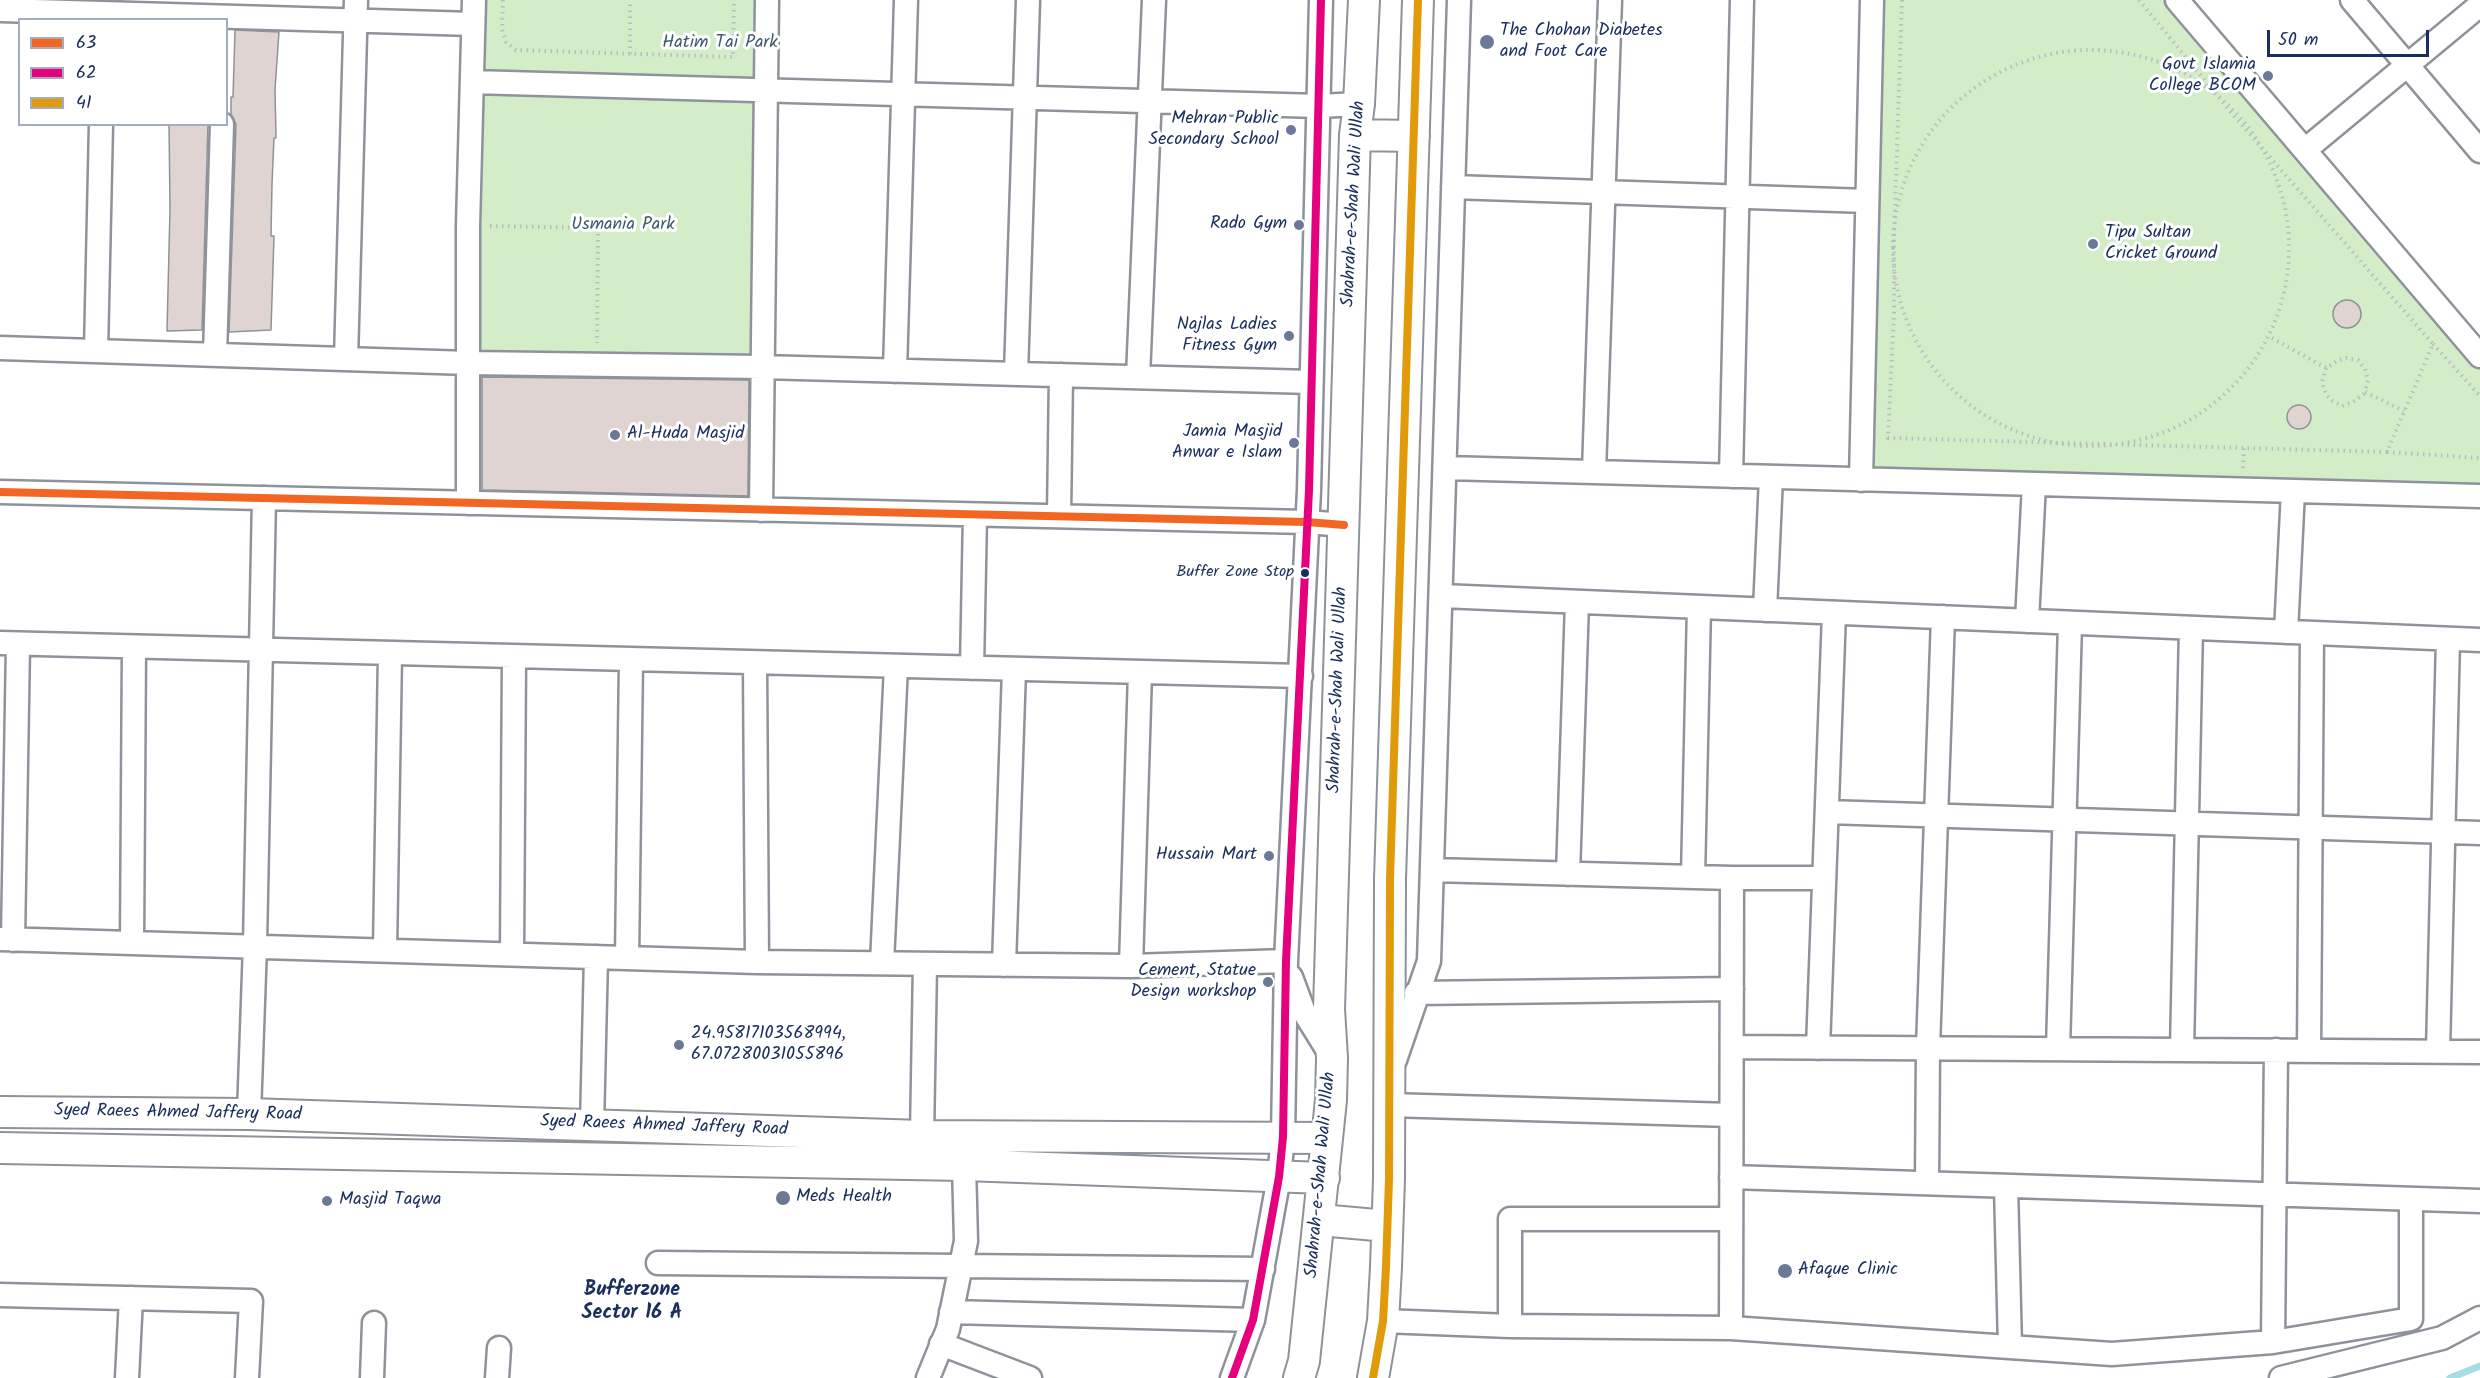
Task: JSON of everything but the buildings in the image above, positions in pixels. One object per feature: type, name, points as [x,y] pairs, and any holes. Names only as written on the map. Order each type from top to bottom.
[{"type":"main road","name":"Shahrah-e-Shah Wali Ullah","points":[[1299,1378],[1304,1361],[1320,1220],[1332,1058],[1329,1008],[1355,135],[1359,104],[1364,0]]},
{"type":"main road","points":[[1372,1378],[1383,1321],[1387,1226],[1390,879],[1418,0]]},
{"type":"main road","points":[[1355,135],[1414,136]]},
{"type":"main road","name":"Syed Raees Ahmed Jaffery Road","points":[[0,1112],[249,1114],[922,1136],[1327,1138]]},
{"type":"main road","name":"Syed Raees Ahmed Jaffery Road","points":[[0,1148],[964,1165],[1324,1178]]},
{"type":"main road","points":[[1320,1220],[1387,1226]]},
{"type":"street","points":[[468,503],[468,226],[474,0]]},
{"type":"street","points":[[761,510],[767,0]]},
{"type":"street","points":[[895,370],[906,0]]},
{"type":"street","points":[[1016,374],[1028,0]]},
{"type":"street","points":[[1138,377],[1154,0]]},
{"type":"street","points":[[1232,1378],[1253,1320],[1279,1177],[1283,1137],[1286,962],[1307,522],[1321,0]]},
{"type":"street","points":[[1459,0],[1429,961],[1416,993],[1389,1092],[1731,1115]]},
{"type":"street","points":[[1594,472],[1610,0]]},
{"type":"street","points":[[1731,476],[1742,0]]},
{"type":"street","points":[[1861,480],[1872,0]]},
{"type":"street","points":[[2177,0],[2479,354]]},
{"type":"street","points":[[2352,0],[2480,151]]},
{"type":"street","points":[[2305,150],[2480,5]]},
{"type":"street","points":[[0,10],[225,12],[355,10],[473,24]]},
{"type":"street","points":[[346,359],[355,10]]},
{"type":"street","points":[[472,82],[1318,106],[1359,104]]},
{"type":"street","points":[[96,351],[101,126]]},
{"type":"street","points":[[215,355],[222,126]]},
{"type":"street","points":[[1454,187],[1867,201]]},
{"type":"street","points":[[1313,325],[1350,326]]},
{"type":"street","points":[[0,348],[469,363],[895,370],[1311,382]]},
{"type":"street","points":[[1059,516],[1061,375]]},
{"type":"street","points":[[1446,468],[2480,496]]},
{"type":"street","points":[[1765,610],[1771,477]]},
{"type":"street","points":[[2027,621],[2034,484]]},
{"type":"street","points":[[2286,632],[2293,491]]},
{"type":"street","points":[[0,492],[1307,522],[1344,525]]},
{"type":"street","points":[[249,1114],[255,945],[264,498]]},
{"type":"street","points":[[972,668],[975,515]]},
{"type":"street","points":[[1442,596],[2480,640]]},
{"type":"street","points":[[1568,874],[1577,602]]},
{"type":"street","points":[[1693,877],[1699,607]]},
{"type":"street","points":[[1818,1048],[1834,613]]},
{"type":"street","points":[[1927,1183],[1928,1048],[1943,617]]},
{"type":"street","points":[[2058,1049],[2070,623]]},
{"type":"street","points":[[2182,1050],[2191,628]]},
{"type":"street","points":[[2309,1050],[2312,633]]},
{"type":"street","points":[[2438,1051],[2448,639]]},
{"type":"street","points":[[1286,962],[1131,966],[757,962],[255,945],[6,940],[9,644],[1301,676]]},
{"type":"street","points":[[132,943],[134,648]]},
{"type":"street","points":[[385,950],[390,654]]},
{"type":"street","points":[[512,954],[514,657]]},
{"type":"street","points":[[627,958],[631,660]]},
{"type":"street","points":[[755,663],[757,962]]},
{"type":"street","points":[[882,963],[896,666]]},
{"type":"street","points":[[1004,965],[1014,669]]},
{"type":"street","points":[[1131,966],[1140,672]]},
{"type":"street","points":[[1827,812],[2480,833]]},
{"type":"street","points":[[1432,870],[1732,878],[1824,878]]},
{"type":"street","points":[[1731,1328],[1732,878]]},
{"type":"street","points":[[592,1125],[596,957]]},
{"type":"street","points":[[1286,962],[1304,1012],[1332,1058]]},
{"type":"street","points":[[922,1136],[925,964]]},
{"type":"street","points":[[1416,993],[1732,989]]},
{"type":"street","points":[[1732,1047],[2480,1052]]},
{"type":"street","points":[[2273,1342],[2276,1050]]},
{"type":"street","points":[[928,1378],[951,1312],[966,1241],[964,1165]]},
{"type":"street","points":[[1731,1177],[2480,1201]]},
{"type":"street","points":[[2006,1186],[2010,1347]]},
{"type":"street","points":[[1383,1321],[1510,1326],[1731,1328],[2112,1354],[2273,1342],[2411,1319],[2411,1199]]},
{"type":"street","points":[[1510,1326],[1510,1219],[1731,1219]]},
{"type":"street","points":[[658,1263],[961,1264],[1263,1269]]},
{"type":"street","points":[[0,1295],[250,1301],[247,1378]]},
{"type":"street","points":[[127,1378],[131,1298]]},
{"type":"street","points":[[951,1312],[1253,1320]]},
{"type":"street","points":[[2281,1378],[2442,1338],[2480,1318]]},
{"type":"street","points":[[372,1378],[374,1323]]},
{"type":"street","points":[[941,1344],[1030,1378]]},
{"type":"street","points":[[497,1378],[499,1348]]},
{"type":"path","points":[[503,0],[502,28],[506,42],[516,50],[733,57],[734,0]]},
{"type":"path","points":[[630,0],[630,54]]},
{"type":"path","points":[[1902,0],[1894,236],[1894,313],[1888,438],[2387,452],[2480,458]]},
{"type":"path","points":[[2139,0],[2234,116],[2480,396]]},
{"type":"path","points":[[2080,49],[2116,50],[2152,57],[2192,79],[2234,116],[2272,173],[2290,216],[2292,251],[2289,286],[2281,319],[2266,351],[2244,377],[2218,400],[2190,418],[2159,432],[2082,444],[1992,426],[1954,398],[1937,376],[1912,333],[1900,294],[1894,236],[1912,161],[1929,132],[1951,108],[1980,84],[2010,65],[2045,55],[2080,49]]},
{"type":"path","points":[[468,226],[598,228],[596,365]]},
{"type":"path","points":[[2272,338],[2326,368]]},
{"type":"path","points":[[2387,452],[2433,344]]},
{"type":"path","points":[[2346,358],[2358,360],[2365,369],[2368,380],[2365,392],[2353,402],[2342,406],[2333,401],[2326,395],[2322,382],[2326,368],[2346,358]]},
{"type":"path","points":[[2365,392],[2404,411]]},
{"type":"green space","name":"Usmania Park","points":[[474,0],[767,0],[762,367],[469,363]]},
{"type":"green space","points":[[1872,0],[2177,0],[2480,356],[2480,496],[1861,480]]},
{"type":"waterway","points":[[2450,1378],[2480,1366]]},
{"type":"transit line","name":"62","points":[[1232,1378],[1253,1320],[1279,1177],[1283,1137],[1286,961],[1309,490],[1321,0]]},
{"type":"transit line","name":"41","points":[[1373,1378],[1383,1321],[1389,1179],[1390,879],[1418,0]]},
{"type":"transit line","name":"63","points":[[0,492],[1307,522],[1344,525]]},
{"type":"place","name":"The Chohan Diabetes and Foot Care","points":[[1487,42]]},
{"type":"place","name":"Govt Islamia College BCOM","points":[[2268,76]]},
{"type":"place","name":"Mehran Public Secondary School","points":[[1291,130]]},
{"type":"place","name":"Rado Gym","points":[[1299,225]]},
{"type":"place","name":"Tipu Sultan Cricket Ground","points":[[2093,244]]},
{"type":"place","name":"Najlas Ladies Fitness Gym","points":[[1289,336]]},
{"type":"place","name":"Al-Huda Masjid","points":[[615,435]]},
{"type":"place","name":"Jamia Masjid Anwar e Islam","points":[[1294,443]]},
{"type":"place","name":"Buffer Zone Stop","points":[[1305,573]]},
{"type":"place","name":"Hussain Mart","points":[[1269,856]]},
{"type":"place","name":"Cement, Statue Design workshop","points":[[1268,982]]},
{"type":"place","name":"24.95817103568994, 67.07280031055896","points":[[679,1045]]},
{"type":"place","name":"Meds Health","points":[[783,1198]]},
{"type":"place","name":"Masjid Taqwa","points":[[327,1201]]},
{"type":"place","name":"Afaque Clinic","points":[[1785,1271]]},
{"type":"district","name":"Bufferzone Sector 16 A","points":[[632,1304]]},
{"type":"park label","name":"Hatim Tai Park","points":[[720,44]]}]
